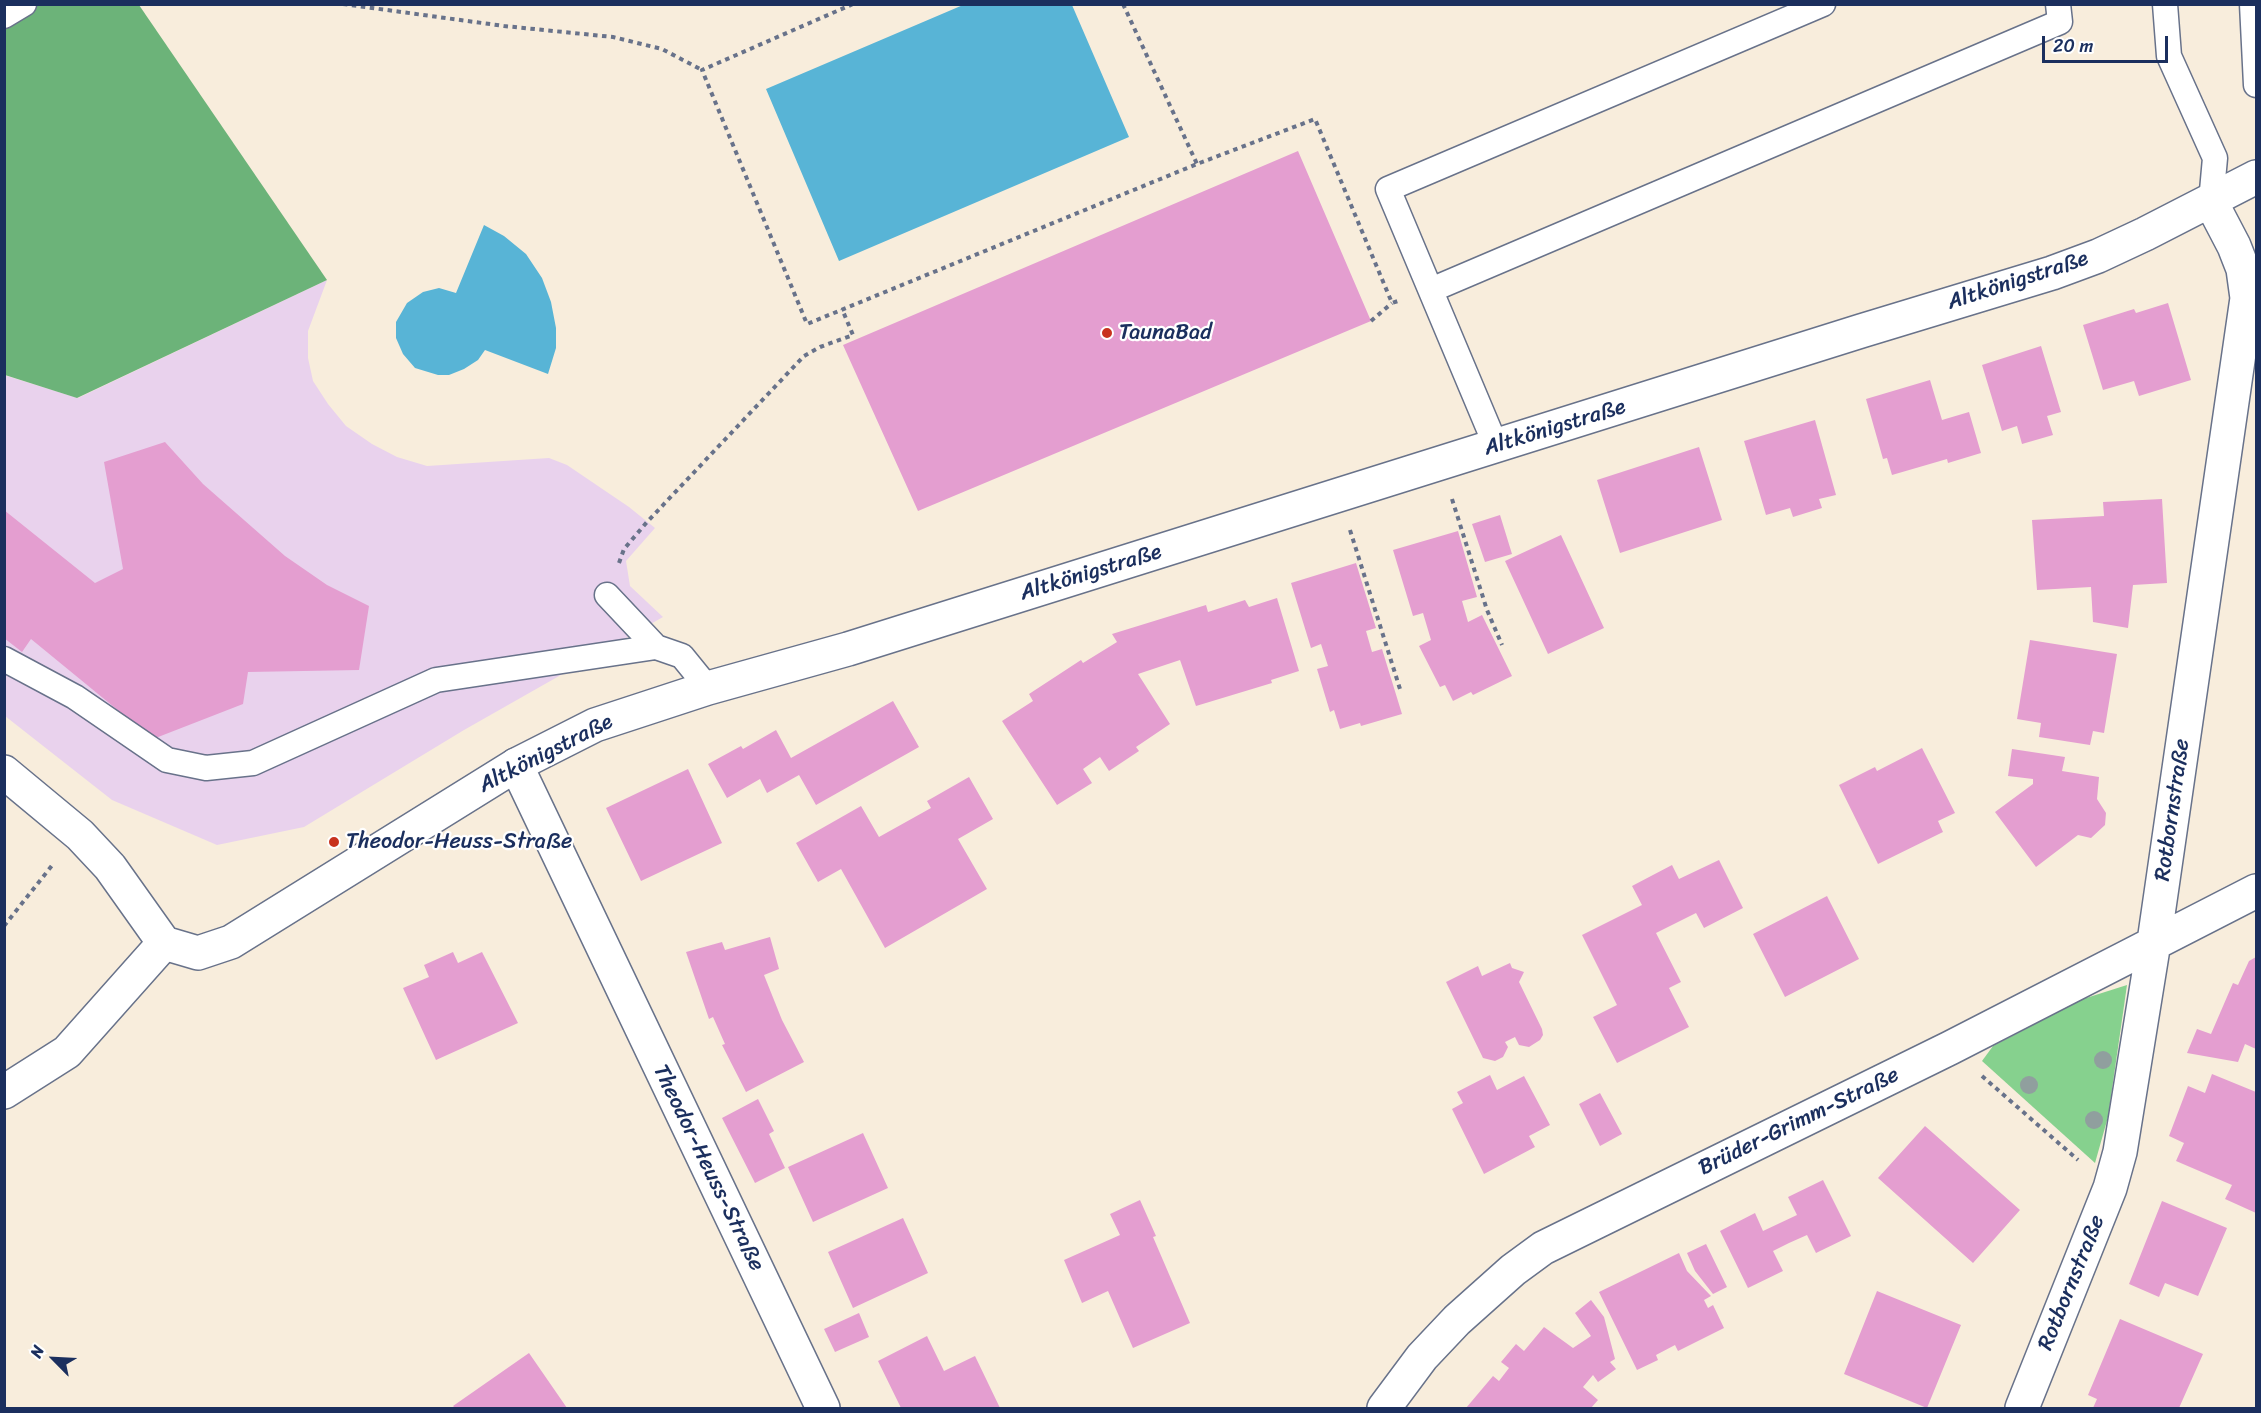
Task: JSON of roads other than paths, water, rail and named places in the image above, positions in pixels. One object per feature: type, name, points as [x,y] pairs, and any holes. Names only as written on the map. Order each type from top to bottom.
[{"type":"street","name":"Altkönigstraße","points":[[164,943],[198,953],[231,942],[516,765],[595,725],[708,688],[848,649],[2052,273],[2098,256],[2211,202],[2256,177]]},
{"type":"street","name":"Rotbornstraße","points":[[2022,1408],[2110,1188],[2120,1152],[2154,942],[2247,298],[2243,269],[2211,202]]},
{"type":"street","name":"Theodor-Heuss-Straße","points":[[516,765],[823,1408]]},
{"type":"street","points":[[4,772],[80,835],[110,867],[164,943],[67,1052],[4,1092]]},
{"type":"street","name":"Brüder-Grimm-Straße","points":[[1384,1408],[1422,1357],[1456,1320],[1513,1270],[1544,1248],[1950,1048],[2256,891]]},
{"type":"lane","points":[[4,16],[24,4]]},
{"type":"lane","points":[[1496,446],[1388,189],[1823,4]]},
{"type":"lane","points":[[1431,291],[2060,22],[2058,4]]},
{"type":"lane","points":[[2165,4],[2169,56],[2215,158],[2211,202]]},
{"type":"lane","points":[[2252,4],[2256,85]]},
{"type":"lane","points":[[607,595],[656,647],[682,656],[708,688]]},
{"type":"lane","points":[[4,659],[75,696],[167,760],[206,768],[253,763],[436,680],[656,647]]},
{"type":"water","points":[[963,5],[1072,5],[1129,137],[839,261],[766,89]]},
{"type":"water","points":[[484,225],[504,236],[526,254],[542,278],[551,302],[556,328],[556,348],[548,374],[485,350],[478,360],[464,369],[449,375],[438,375],[415,368],[403,354],[396,338],[396,322],[407,303],[423,292],[439,288],[456,293]]},
{"type":"place","name":"TaunaBad","points":[[1107,333]]},
{"type":"place","name":"Theodor-Heuss-Straße","points":[[334,842]]}]
